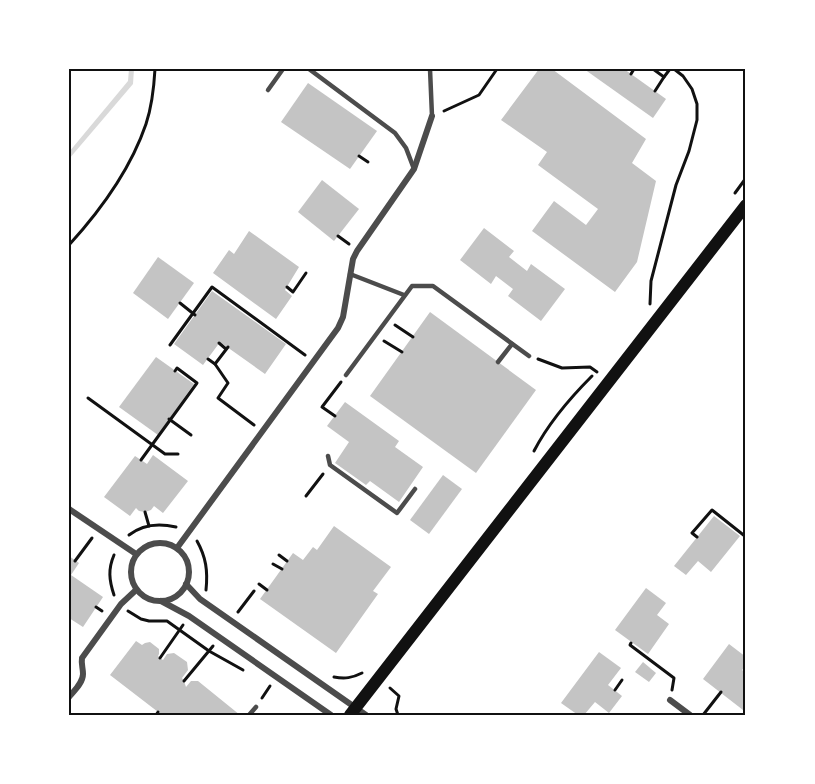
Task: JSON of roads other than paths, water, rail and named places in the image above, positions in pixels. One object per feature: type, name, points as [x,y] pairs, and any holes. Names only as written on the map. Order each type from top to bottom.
[{"type":"main road","points":[[357,712],[746,205]]},
{"type":"street","points":[[177,548],[338,328],[343,317],[353,259],[414,169],[432,116]]},
{"type":"street","points":[[69,509],[136,554]]},
{"type":"street","points":[[160,542],[177,548],[184,555],[188,564],[189,574],[182,591],[169,600],[147,599],[136,590],[132,582],[130,572],[136,554],[142,548],[160,542]]},
{"type":"street","points":[[186,584],[200,599],[357,712]]},
{"type":"street","points":[[69,697],[82,681],[82,658],[121,604],[136,590]]},
{"type":"street","points":[[161,601],[189,616],[331,715]]},
{"type":"street","points":[[670,700],[690,715]]},
{"type":"lane","points":[[268,90],[283,69]]},
{"type":"lane","points":[[309,69],[395,133],[406,148],[414,169]]},
{"type":"lane","points":[[430,69],[432,116]]},
{"type":"lane","points":[[350,274],[404,295]]},
{"type":"lane","points":[[346,375],[412,286],[433,286],[529,356]]},
{"type":"lane","points":[[498,362],[512,344]]},
{"type":"lane","points":[[328,456],[330,465],[397,513],[415,489]]},
{"type":"lane","points":[[249,715],[256,707]]}]
